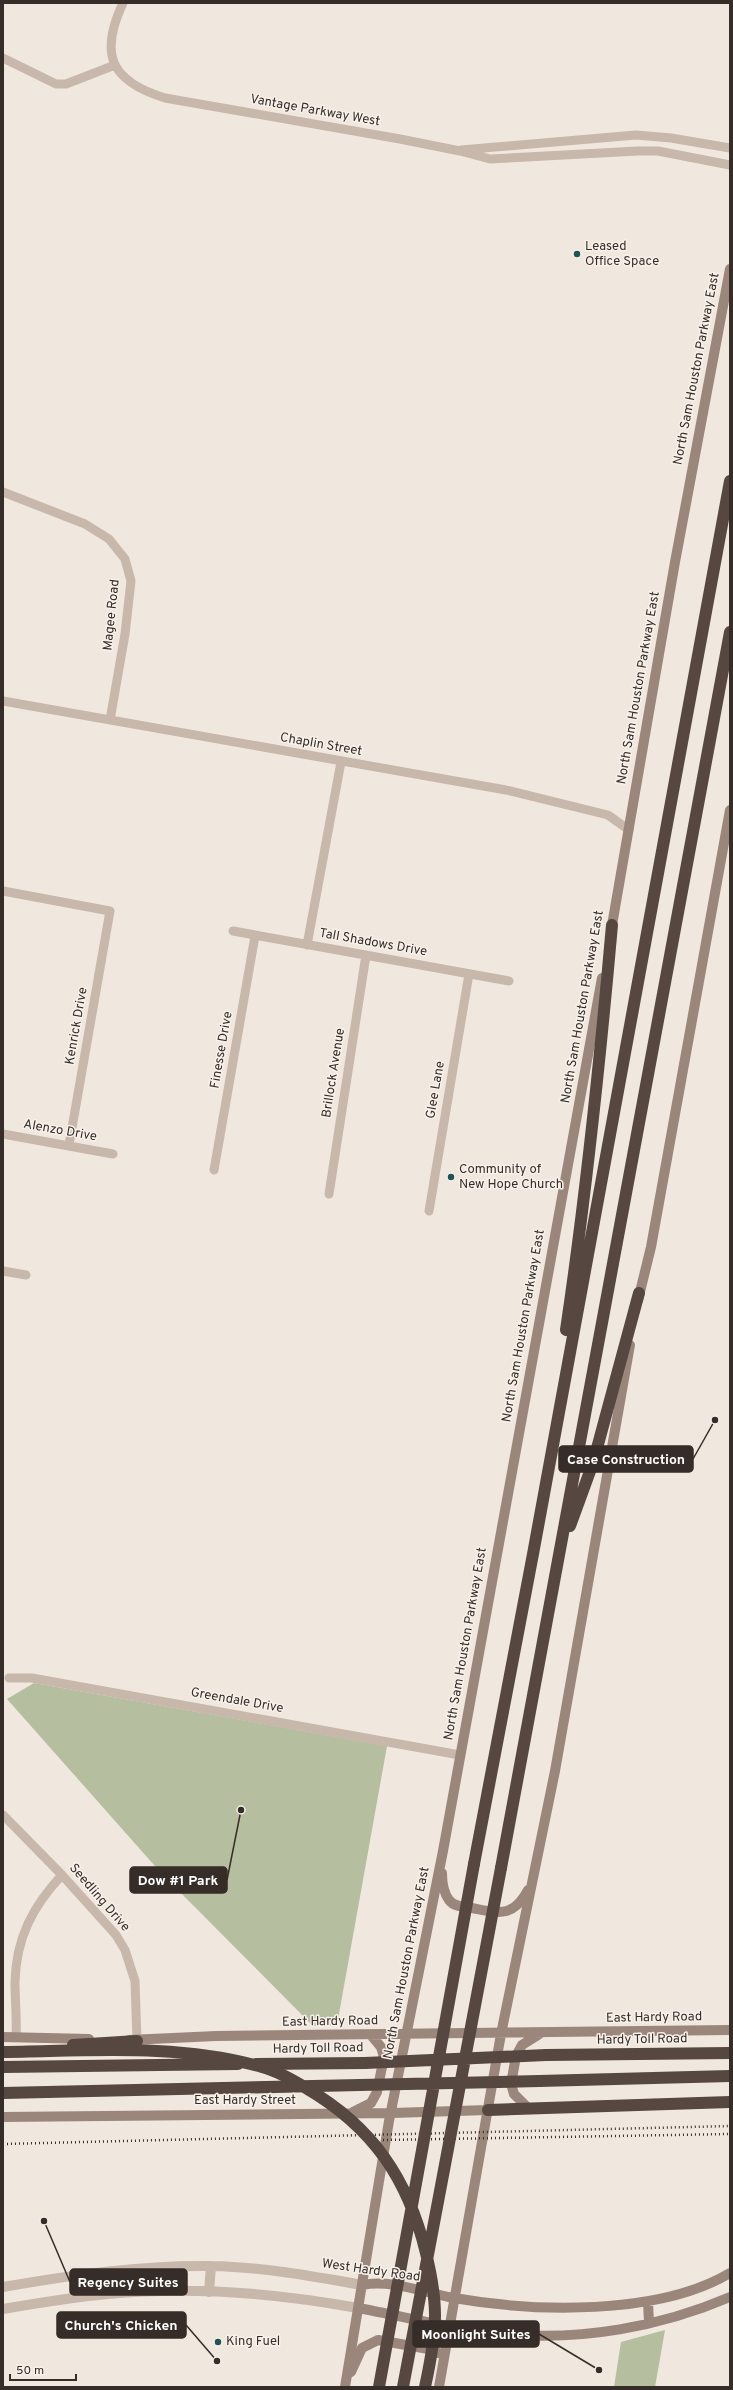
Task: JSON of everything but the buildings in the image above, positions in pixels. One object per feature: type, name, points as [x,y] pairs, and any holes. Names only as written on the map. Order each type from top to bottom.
[{"type":"highway","points":[[379,2387],[474,1864],[533,1554],[730,481]]},
{"type":"highway","points":[[403,2387],[502,1868],[730,632]]},
{"type":"highway","points":[[533,1554],[582,1226],[601,1051],[612,926]]},
{"type":"highway","points":[[558,1561],[593,1463],[639,1293]]},
{"type":"highway","points":[[3,2052],[137,2041]]},
{"type":"highway","points":[[3,2052],[97,2050],[192,2052],[263,2067],[293,2080],[329,2102],[355,2123],[377,2148],[399,2178],[414,2211],[432,2277],[435,2315],[425,2387]]},
{"type":"highway","name":"Hardy Toll Road","points":[[3,2067],[365,2063],[546,2055],[730,2053]]},
{"type":"highway","points":[[3,2093],[730,2076]]},
{"type":"highway","points":[[488,2110],[730,2102]]},
{"type":"main road","name":"North Sam Houston Parkway East","points":[[345,2387],[392,2113],[443,1851],[612,926],[675,562],[730,269]]},
{"type":"main road","points":[[439,2387],[501,2034],[556,1764],[639,1293],[651,1247],[727,844],[730,810]]},
{"type":"main road","points":[[443,1851],[442,1884],[449,1900],[455,1905],[500,1914],[513,1909],[522,1900],[533,1881]]},
{"type":"main road","name":"East Hardy Road","points":[[3,2037],[137,2041],[216,2036],[501,2034],[730,2030]]},
{"type":"main road","points":[[528,2108],[514,2094],[512,2084],[516,2056],[522,2045],[541,2033]]},
{"type":"main road","points":[[351,2113],[371,2103],[377,2092],[384,2057],[381,2047],[371,2035]]},
{"type":"main road","name":"East Hardy Street","points":[[3,2117],[392,2113],[488,2110]]},
{"type":"main road","name":"West Hardy Road","points":[[362,2285],[376,2282],[455,2298],[522,2307],[588,2307],[648,2302],[691,2289],[730,2273]]},
{"type":"main road","points":[[358,2308],[450,2326],[505,2334],[564,2335],[617,2331],[710,2305],[730,2297]]},
{"type":"main road","points":[[648,2302],[649,2322]]},
{"type":"main road","points":[[345,2387],[362,2348],[378,2340],[434,2350],[440,2357],[441,2363],[439,2387]]},
{"type":"street","points":[[3,58],[56,84],[66,84],[115,66],[109,43],[113,26],[123,3]]},
{"type":"street","name":"Vantage Parkway West","points":[[115,66],[133,85],[165,98],[460,151],[482,158],[501,160],[652,151],[730,165]]},
{"type":"street","name":"Vantage Parkway West","points":[[460,151],[636,135],[672,138],[730,148]]},
{"type":"street","name":"Magee Road","points":[[3,492],[85,524],[109,539],[125,559],[131,581],[125,634],[110,720]]},
{"type":"street","name":"Chaplin Street","points":[[3,701],[513,792],[608,815],[629,830]]},
{"type":"street","points":[[307,945],[341,762]]},
{"type":"street","name":"Kenrick Drive","points":[[3,892],[110,911],[69,1145]]},
{"type":"street","name":"Tall Shadows Drive","points":[[233,931],[509,981]]},
{"type":"street","name":"Finesse Drive","points":[[214,1170],[255,936]]},
{"type":"street","name":"Brillock Avenue","points":[[329,1194],[366,955]]},
{"type":"street","name":"Glee Lane","points":[[429,1211],[469,974]]},
{"type":"street","name":"Alenzo Drive","points":[[3,1134],[113,1154]]},
{"type":"street","points":[[3,1271],[26,1275]]},
{"type":"street","name":"Greendale Drive","points":[[8,1678],[32,1678],[460,1755]]},
{"type":"street","name":"Seedling Drive","points":[[3,1815],[62,1875],[116,1934],[131,1962],[137,1994],[137,2041]]},
{"type":"street","points":[[16,2037],[15,1981],[21,1939],[27,1922],[38,1903],[62,1875]]},
{"type":"street","points":[[209,2292],[211,2266]]},
{"type":"street","name":"West Hardy Road","points":[[3,2286],[102,2271],[211,2266],[301,2274],[362,2285]]},
{"type":"street","points":[[3,2309],[109,2294],[209,2292],[284,2296],[358,2308]]},
{"type":"green space","points":[[34,1683],[387,1746],[337,2025],[313,2026],[162,1874],[7,1699]]},
{"type":"green space","points":[[665,2330],[655,2387],[614,2387],[621,2342]]},
{"type":"railway","points":[[3,2144],[730,2126]]},
{"type":"railway","points":[[383,2140],[730,2134]]},
{"type":"place","name":"Leased Office Space","points":[[577,254]]},
{"type":"place","name":"Community of New Hope Church","points":[[451,1177]]},
{"type":"place","name":"Case Construction","points":[[715,1420]]},
{"type":"place","name":"Dow #1 Park","points":[[241,1810]]},
{"type":"place","name":"Regency Suites","points":[[44,2221]]},
{"type":"place","name":"King Fuel","points":[[218,2342]]},
{"type":"place","name":"Church's Chicken","points":[[217,2361]]},
{"type":"place","name":"Moonlight Suites","points":[[599,2370]]}]
